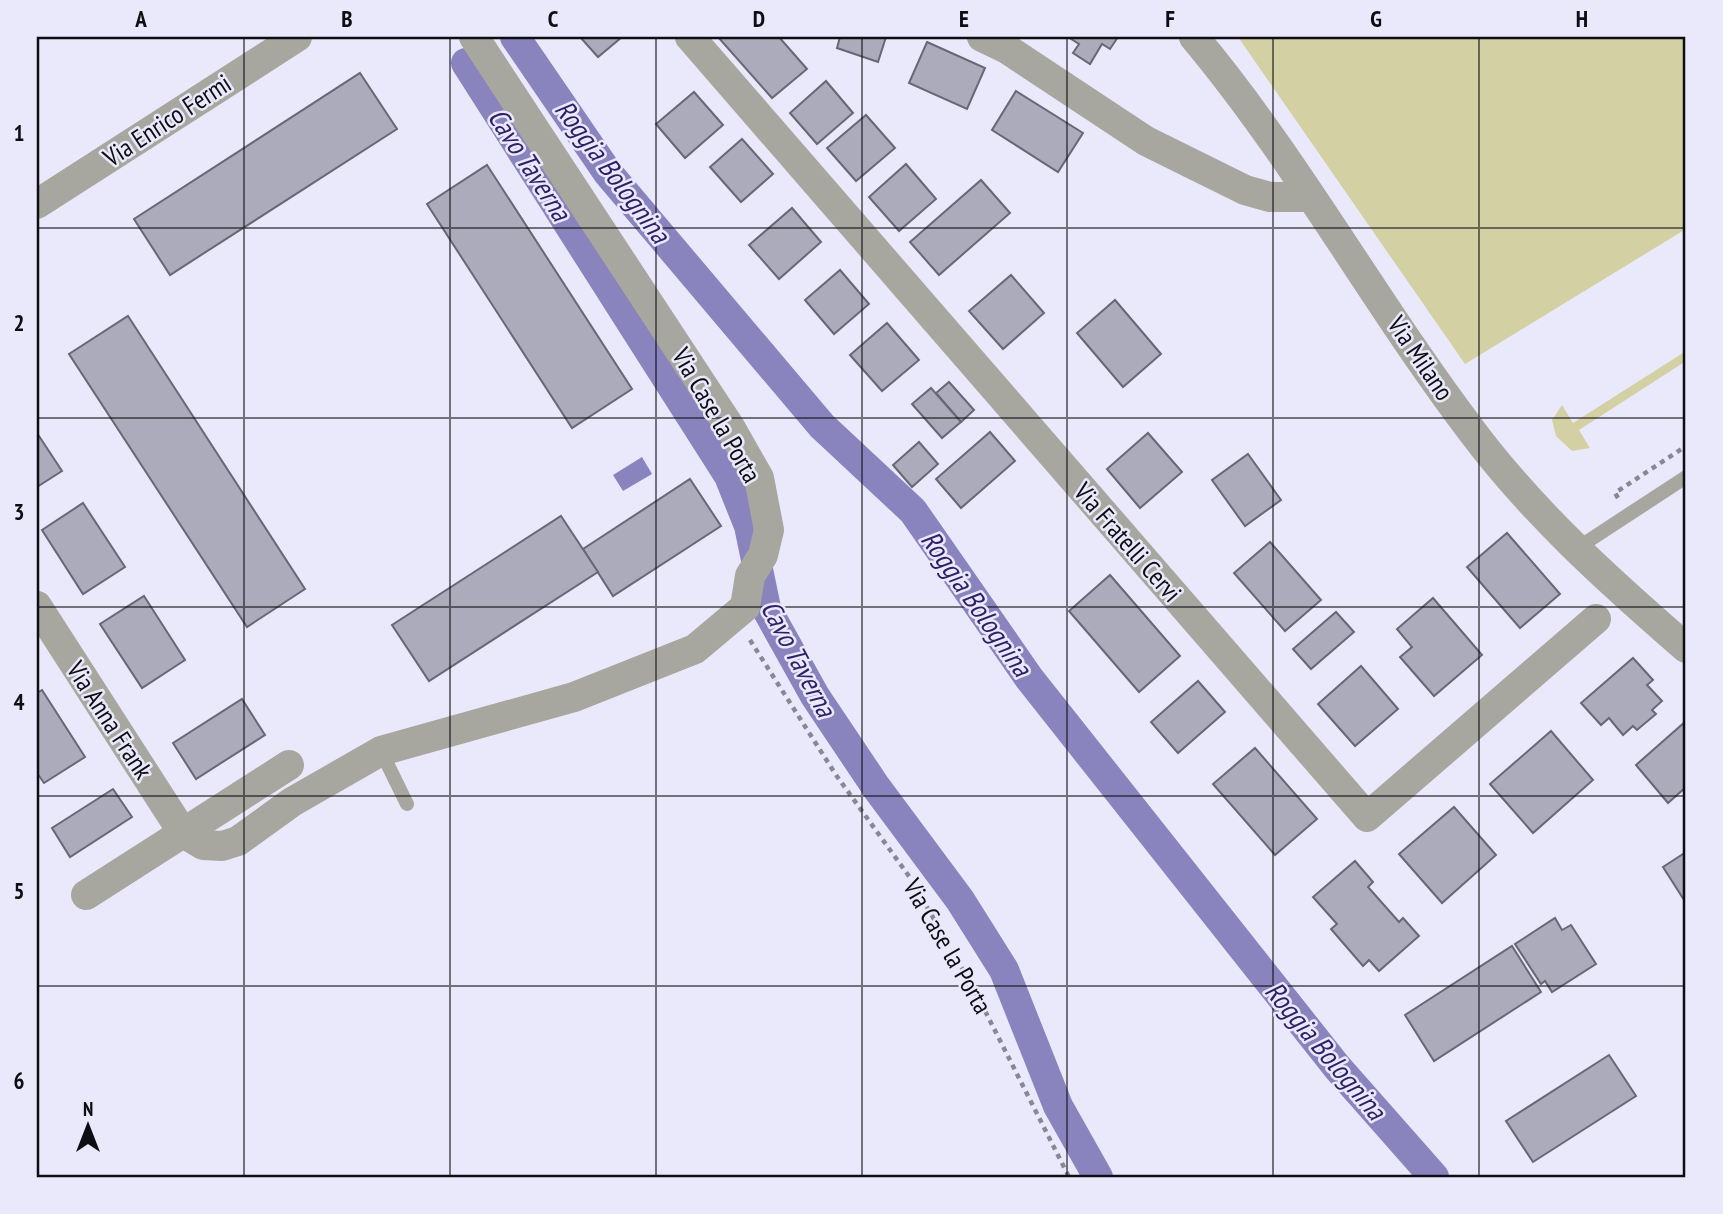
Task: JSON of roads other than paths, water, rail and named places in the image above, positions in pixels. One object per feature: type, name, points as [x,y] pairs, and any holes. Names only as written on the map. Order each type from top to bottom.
[{"type":"street","name":"Via Enrico Fermi","points":[[37,204],[297,37]]},
{"type":"street","name":"Via Case la Porta","points":[[381,751],[574,697],[695,649],[746,607],[756,566],[769,530],[759,478],[730,427],[474,37]]},
{"type":"street","name":"Via Fratelli Cervi","points":[[690,37],[1367,817],[1597,619]]},
{"type":"street","points":[[982,37],[1007,49],[1146,141],[1245,190],[1269,197],[1309,197]]},
{"type":"street","name":"Via Milano","points":[[1194,37],[1257,116],[1309,197],[1471,430],[1575,550],[1686,648]]},
{"type":"street","name":"Via Anna Frank","points":[[37,606],[183,833]]},
{"type":"street","points":[[183,833],[203,845],[222,846],[238,841],[292,802],[381,751]]},
{"type":"street","points":[[86,895],[289,765]]},
{"type":"lane","points":[[1575,550],[1686,477]]},
{"type":"lane","points":[[381,751],[407,804]]},
{"type":"waterway","name":"Roggia Bolognina","points":[[515,37],[608,173],[822,426],[913,511],[1029,678],[1337,1067],[1434,1177]]},
{"type":"waterway","name":"Cavo Taverna","points":[[466,63],[729,476],[749,526],[766,608],[815,696],[876,787],[960,900],[1004,970],[1058,1106],[1098,1177]]}]
